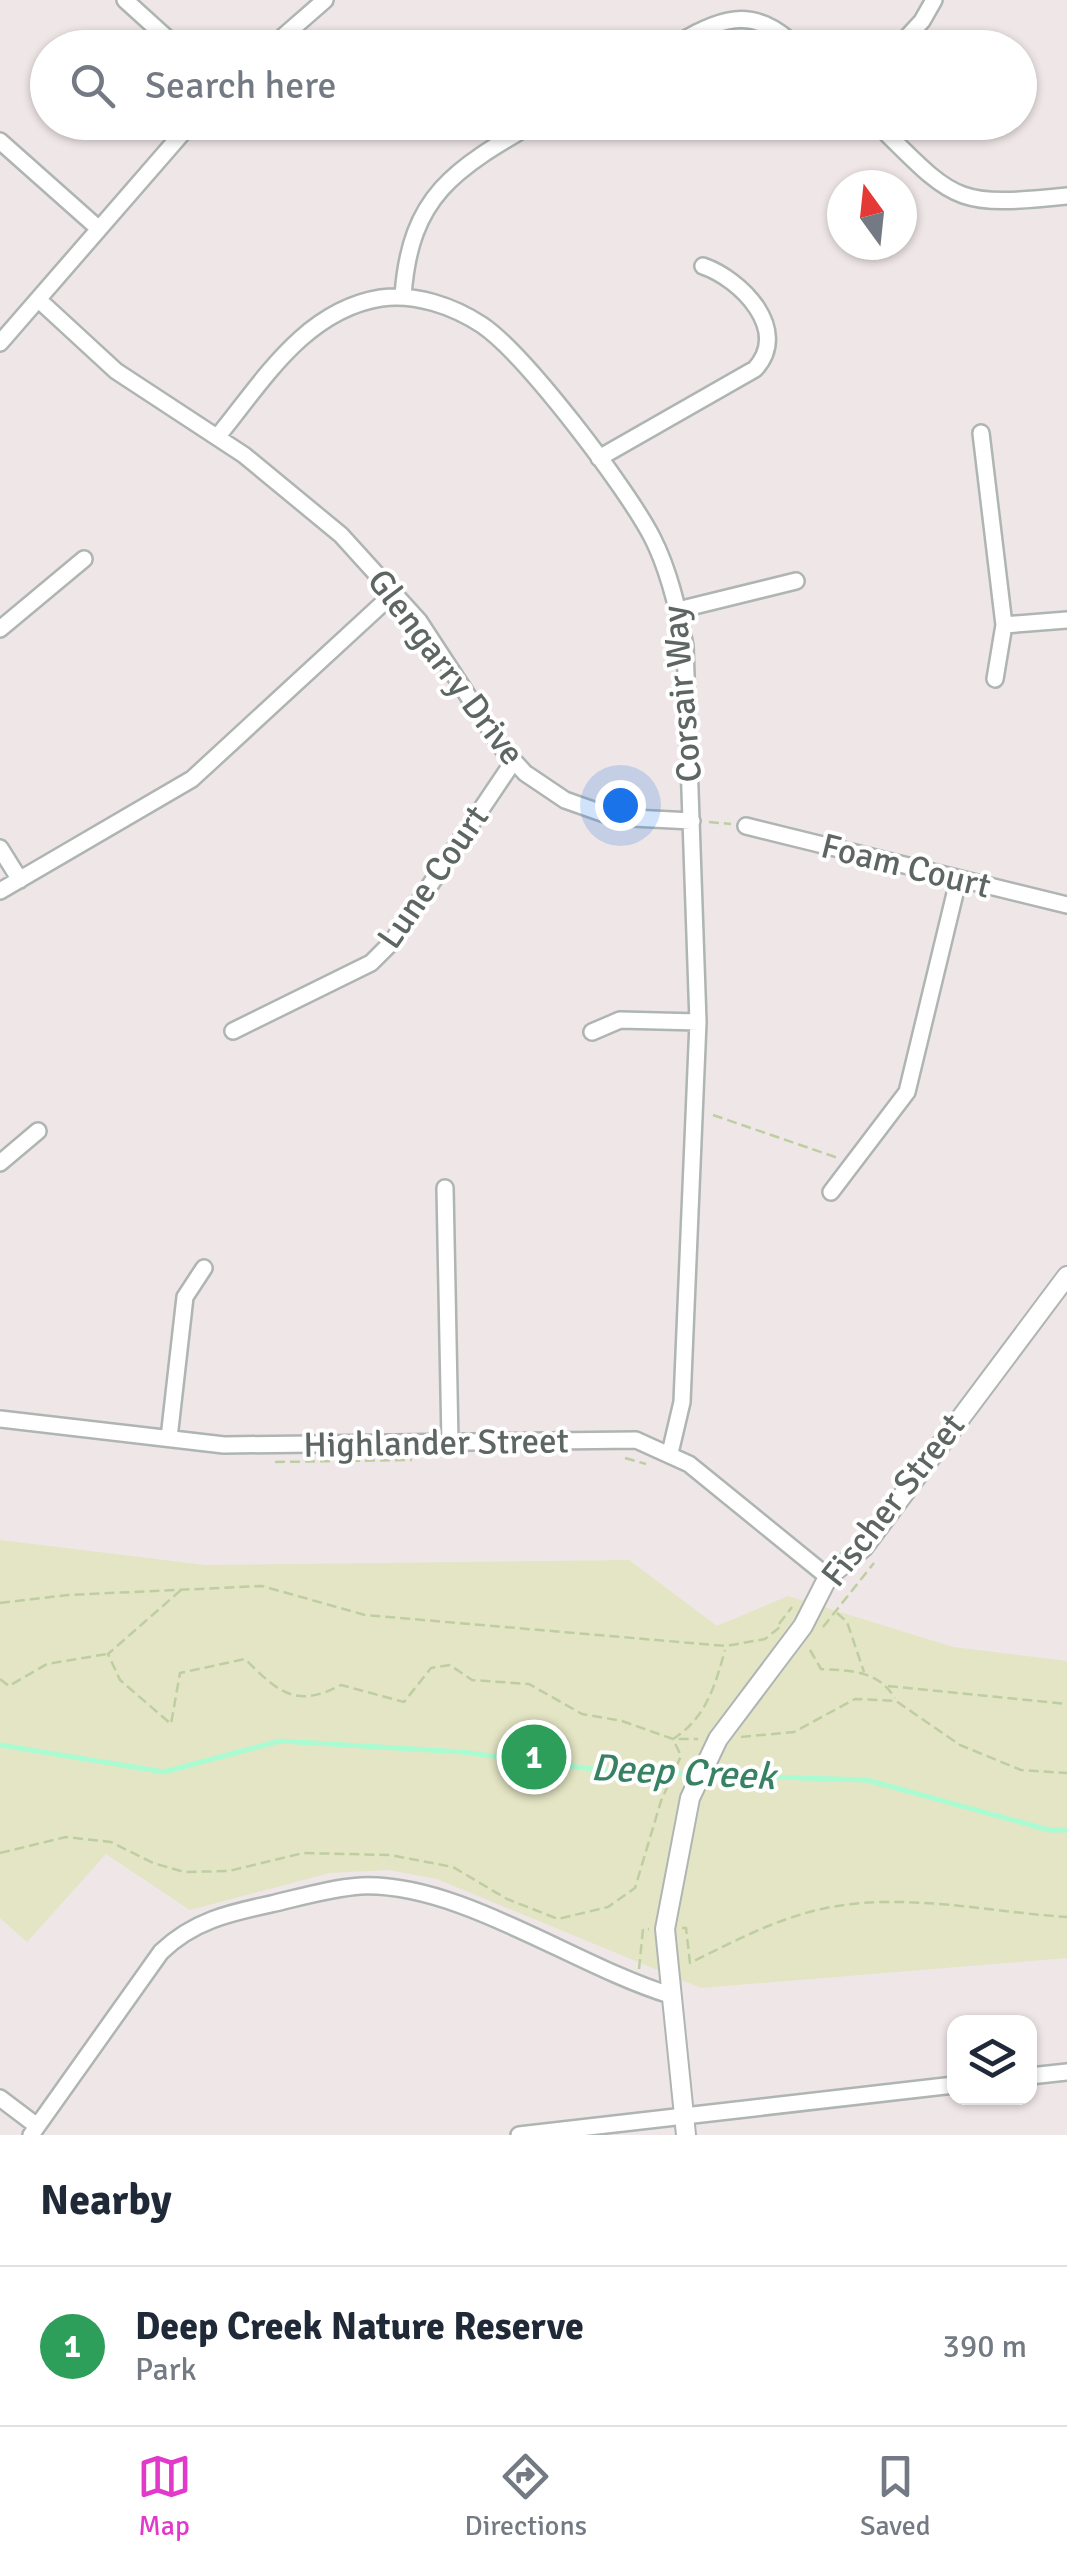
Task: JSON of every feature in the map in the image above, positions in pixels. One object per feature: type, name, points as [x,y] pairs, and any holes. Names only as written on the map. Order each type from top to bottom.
[{"type":"street","points":[[126,0],[158,30]]},
{"type":"street","points":[[291,30],[325,0]]},
{"type":"street","points":[[913,30],[934,0]]},
{"type":"street","points":[[699,30],[738,18],[777,30]]},
{"type":"street","points":[[0,343],[176,140]]},
{"type":"street","points":[[403,296],[412,235],[433,197],[467,162],[505,140]]},
{"type":"street","points":[[893,140],[934,181],[958,195],[992,203],[1067,196]]},
{"type":"street","points":[[0,141],[99,229]]},
{"type":"street","points":[[599,458],[754,369],[764,359],[768,334],[758,310],[724,273],[702,266]]},
{"type":"street","name":"Corsair Way","points":[[218,436],[275,365],[314,326],[355,305],[403,296],[446,307],[485,326],[599,458],[653,539],[678,610],[684,646],[698,1022],[682,1402],[670,1453]]},
{"type":"street","name":"Glengarry Drive","points":[[40,301],[145,393],[218,436],[329,524],[395,592],[448,661],[513,762],[546,789],[588,810],[638,822],[692,821]]},
{"type":"street","points":[[981,434],[1004,625],[995,679]]},
{"type":"street","points":[[0,630],[84,560]]},
{"type":"street","points":[[678,610],[796,581]]},
{"type":"street","points":[[0,892],[192,780],[395,592]]},
{"type":"street","points":[[1004,625],[1067,620]]},
{"type":"street","name":"Lune Court","points":[[233,1031],[371,963],[391,944],[513,762]]},
{"type":"street","name":"Foam Court","points":[[746,826],[1067,905]]},
{"type":"street","points":[[0,848],[20,880]]},
{"type":"street","points":[[831,1192],[907,1092],[958,880]]},
{"type":"street","points":[[592,1032],[620,1020],[698,1022]]},
{"type":"street","points":[[0,1163],[38,1131]]},
{"type":"street","points":[[444,1188],[450,1442]]},
{"type":"street","points":[[168,1438],[186,1297],[204,1268]]},
{"type":"street","name":"Fischer Street","points":[[685,2126],[664,1930],[676,1851],[704,1764],[725,1744],[828,1577],[864,1546],[1067,1276]]},
{"type":"street","name":"Highlander Street","points":[[0,1419],[224,1446],[636,1440],[670,1453],[828,1577]]},
{"type":"street","points":[[0,2098],[34,2131],[161,1952],[184,1931],[228,1914],[333,1889],[392,1888],[457,1905],[638,1985],[670,1995]]},
{"type":"street","points":[[1037,2075],[1067,2072]]},
{"type":"street","points":[[520,2135],[685,2126],[947,2086]]},
{"type":"path","points":[[692,821],[746,826]]},
{"type":"path","points":[[696,1110],[854,1163]]},
{"type":"path","points":[[624,1458],[656,1466]]},
{"type":"path","points":[[261,1461],[416,1460]]},
{"type":"path","points":[[879,1556],[808,1648],[821,1669],[864,1672],[886,1686],[896,1701],[976,1751],[1021,1770],[1067,1773]]},
{"type":"path","points":[[0,1603],[262,1586],[365,1616],[726,1646],[766,1639],[801,1595]]},
{"type":"path","points":[[0,1679],[9,1686],[47,1664],[108,1654],[180,1590]]},
{"type":"path","points":[[836,1612],[846,1622],[864,1672]]},
{"type":"path","points":[[778,1625],[794,1637]]},
{"type":"path","points":[[673,1739],[696,1725],[716,1685],[726,1646]]},
{"type":"path","points":[[108,1654],[120,1680],[171,1724],[180,1673],[245,1659],[277,1690],[315,1699],[341,1685],[404,1702],[431,1668],[450,1665],[472,1680],[529,1684],[582,1714],[622,1721],[673,1739],[725,1744],[740,1737],[794,1732],[855,1699],[896,1701]]},
{"type":"path","points":[[886,1686],[1067,1704]]},
{"type":"path","points":[[725,1744],[740,1737],[750,1725]]},
{"type":"path","points":[[0,1853],[66,1837],[111,1842],[152,1863],[184,1872],[229,1870],[303,1853],[390,1855],[453,1868],[507,1899],[558,1919],[608,1908],[635,1888],[668,1784],[681,1756],[673,1739]]},
{"type":"path","points":[[638,1985],[642,1929],[686,1928],[690,1963],[778,1922],[828,1908],[958,1906],[1067,1917]]},
{"type":"green space","points":[[0,1540],[205,1565],[629,1560],[717,1626],[788,1596],[953,1647],[1067,1661],[1067,1958],[701,1988],[437,1879],[389,1870],[329,1873],[190,1910],[106,1854],[27,1942],[0,1918]]},
{"type":"waterway","name":"Deep Creek","points":[[0,1745],[164,1772],[280,1741],[462,1752],[608,1771],[696,1774]]},
{"type":"waterway","name":"Deep Creek","points":[[707,1775],[867,1780],[1049,1830],[1067,1830]]},
{"type":"place","name":"Deep Creek Nature Reserve","points":[[534,1757]]}]
